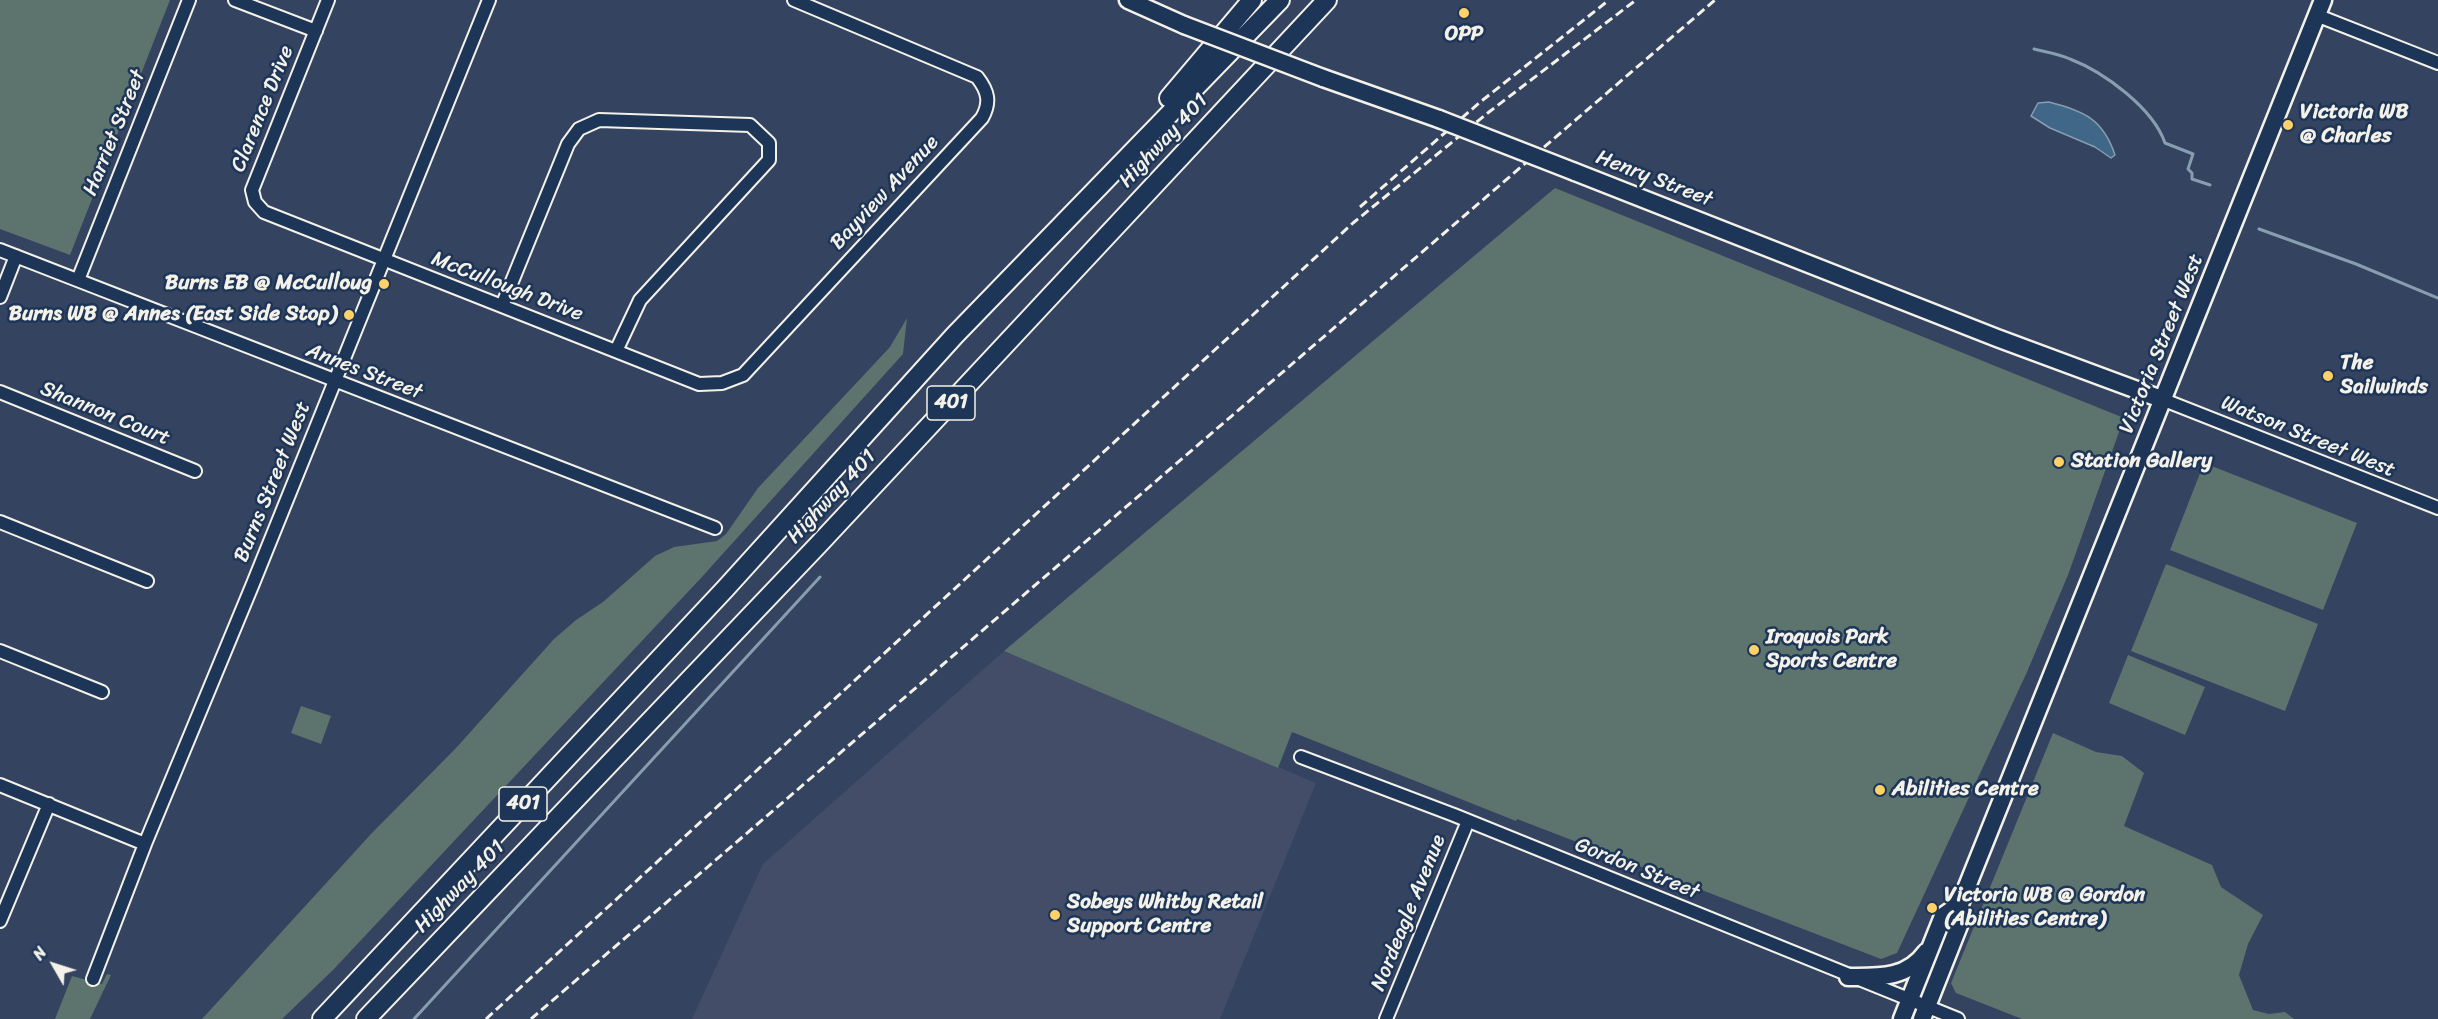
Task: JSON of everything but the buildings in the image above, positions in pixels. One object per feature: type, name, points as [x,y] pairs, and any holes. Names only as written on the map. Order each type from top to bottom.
[{"type":"highway","points":[[955,335],[1140,133],[1252,0]]},
{"type":"highway","name":"Highway 401","points":[[322,1019],[725,589],[955,335],[1280,0]]},
{"type":"highway","name":"Highway 401","points":[[366,1019],[818,545],[1327,0]]},
{"type":"main road","name":"Henry Street","points":[[1128,0],[1184,25],[1439,119],[1997,338],[2164,400]]},
{"type":"main road","name":"Victoria Street West","points":[[1924,1013],[1960,923],[1962,913],[1960,904],[2320,8]]},
{"type":"main road","name":"Victoria Street West","points":[[1902,1019],[1946,912],[1960,904]]},
{"type":"main road","points":[[1848,976],[1890,976],[1920,961],[1930,947]]},
{"type":"street","name":"Harriet Street","points":[[78,280],[189,0]]},
{"type":"street","points":[[235,0],[316,31]]},
{"type":"street","name":"Clarence Drive","points":[[328,0],[252,190],[264,212],[384,260]]},
{"type":"street","name":"Burns Street West","points":[[93,979],[145,844],[489,0]]},
{"type":"street","name":"Bayview Avenue","points":[[616,351],[699,384],[722,383],[743,375],[982,118],[987,109],[986,88],[977,77],[795,0]]},
{"type":"street","points":[[2320,8],[2438,63]]},
{"type":"street","points":[[502,306],[568,144],[579,129],[599,120],[750,125],[769,143],[769,160],[640,300],[616,351]]},
{"type":"street","name":"Annes Street","points":[[0,250],[715,528]]},
{"type":"street","points":[[0,297],[16,256]]},
{"type":"street","name":"McCullough Drive","points":[[384,260],[616,351]]},
{"type":"street","name":"Shannon Court","points":[[0,392],[195,471]]},
{"type":"street","name":"Watson Street West","points":[[2164,400],[2438,508]]},
{"type":"street","points":[[0,522],[147,581]]},
{"type":"street","points":[[0,651],[102,692]]},
{"type":"street","name":"Gordon Street","points":[[1301,757],[1468,821],[1910,1001],[1924,1013],[1958,1019]]},
{"type":"street","points":[[0,784],[145,844]]},
{"type":"street","points":[[0,921],[49,804]]},
{"type":"street","name":"Nordeagle Avenue","points":[[1386,1019],[1468,821]]},
{"type":"shaded area","points":[[2049,102],[2091,118],[2105,133],[2115,155],[2111,158],[2095,147],[2050,128],[2031,116],[2038,103]]},
{"type":"shaded area","points":[[1004,651],[1316,783],[1220,1019],[692,1019],[763,864]]},
{"type":"green space","points":[[0,0],[170,0],[70,255],[0,229]]},
{"type":"green space","points":[[1555,188],[2124,418],[2068,575],[2027,672],[1897,953],[1881,959],[1517,819],[1516,821],[1292,732],[1278,768],[1004,651]]},
{"type":"green space","points":[[907,318],[903,354],[701,578],[333,970],[282,1019],[202,1019],[371,834],[456,748],[554,639],[576,620],[603,602],[655,556],[674,547],[717,541],[726,534],[758,488],[890,347]]},
{"type":"green space","points":[[2204,463],[2357,523],[2323,610],[2170,550]]},
{"type":"green space","points":[[2166,564],[2318,624],[2285,711],[2131,651]]},
{"type":"green space","points":[[2128,655],[2205,687],[2185,735],[2109,703]]},
{"type":"green space","points":[[301,706],[331,716],[321,744],[291,733]]},
{"type":"green space","points":[[2053,733],[2096,752],[2122,756],[2144,773],[2124,826],[2212,865],[2221,887],[2263,915],[2248,944],[2239,975],[2253,1010],[2269,1014],[2285,1012],[2294,1019],[2022,1019],[1956,993],[1951,983]]},
{"type":"green space","points":[[107,974],[111,975],[90,1019],[55,1019],[72,976],[102,984]]},
{"type":"waterway","points":[[2034,49],[2083,65],[2112,82],[2139,104],[2159,130],[2165,143],[2193,154],[2188,169],[2192,173],[2192,179],[2210,185]]},
{"type":"waterway","points":[[2259,229],[2356,264],[2438,298]]},
{"type":"waterway","points":[[414,1019],[820,577]]},
{"type":"railway","points":[[1360,207],[1479,103],[1609,0]]},
{"type":"railway","points":[[486,1019],[1353,223],[1489,112],[1636,0]]},
{"type":"railway","points":[[531,1019],[1715,0]]},
{"type":"place","name":"OPP","points":[[1464,13]]},
{"type":"place","name":"Victoria WB @ Charles","points":[[2288,125]]},
{"type":"place","name":"Burns EB @ McCulloug","points":[[384,284]]},
{"type":"place","name":"Burns WB @ Annes (East Side Stop)","points":[[349,315]]},
{"type":"place","name":"The Sailwinds","points":[[2328,376]]},
{"type":"place","name":"Station Gallery","points":[[2059,462]]},
{"type":"place","name":"Iroquois Park Sports Centre","points":[[1754,650]]},
{"type":"place","name":"Abilities Centre","points":[[1880,790]]},
{"type":"place","name":"Victoria WB @ Gordon (Abilities Centre)","points":[[1932,908]]},
{"type":"place","name":"Sobeys Whitby Retail Support Centre","points":[[1055,915]]}]
